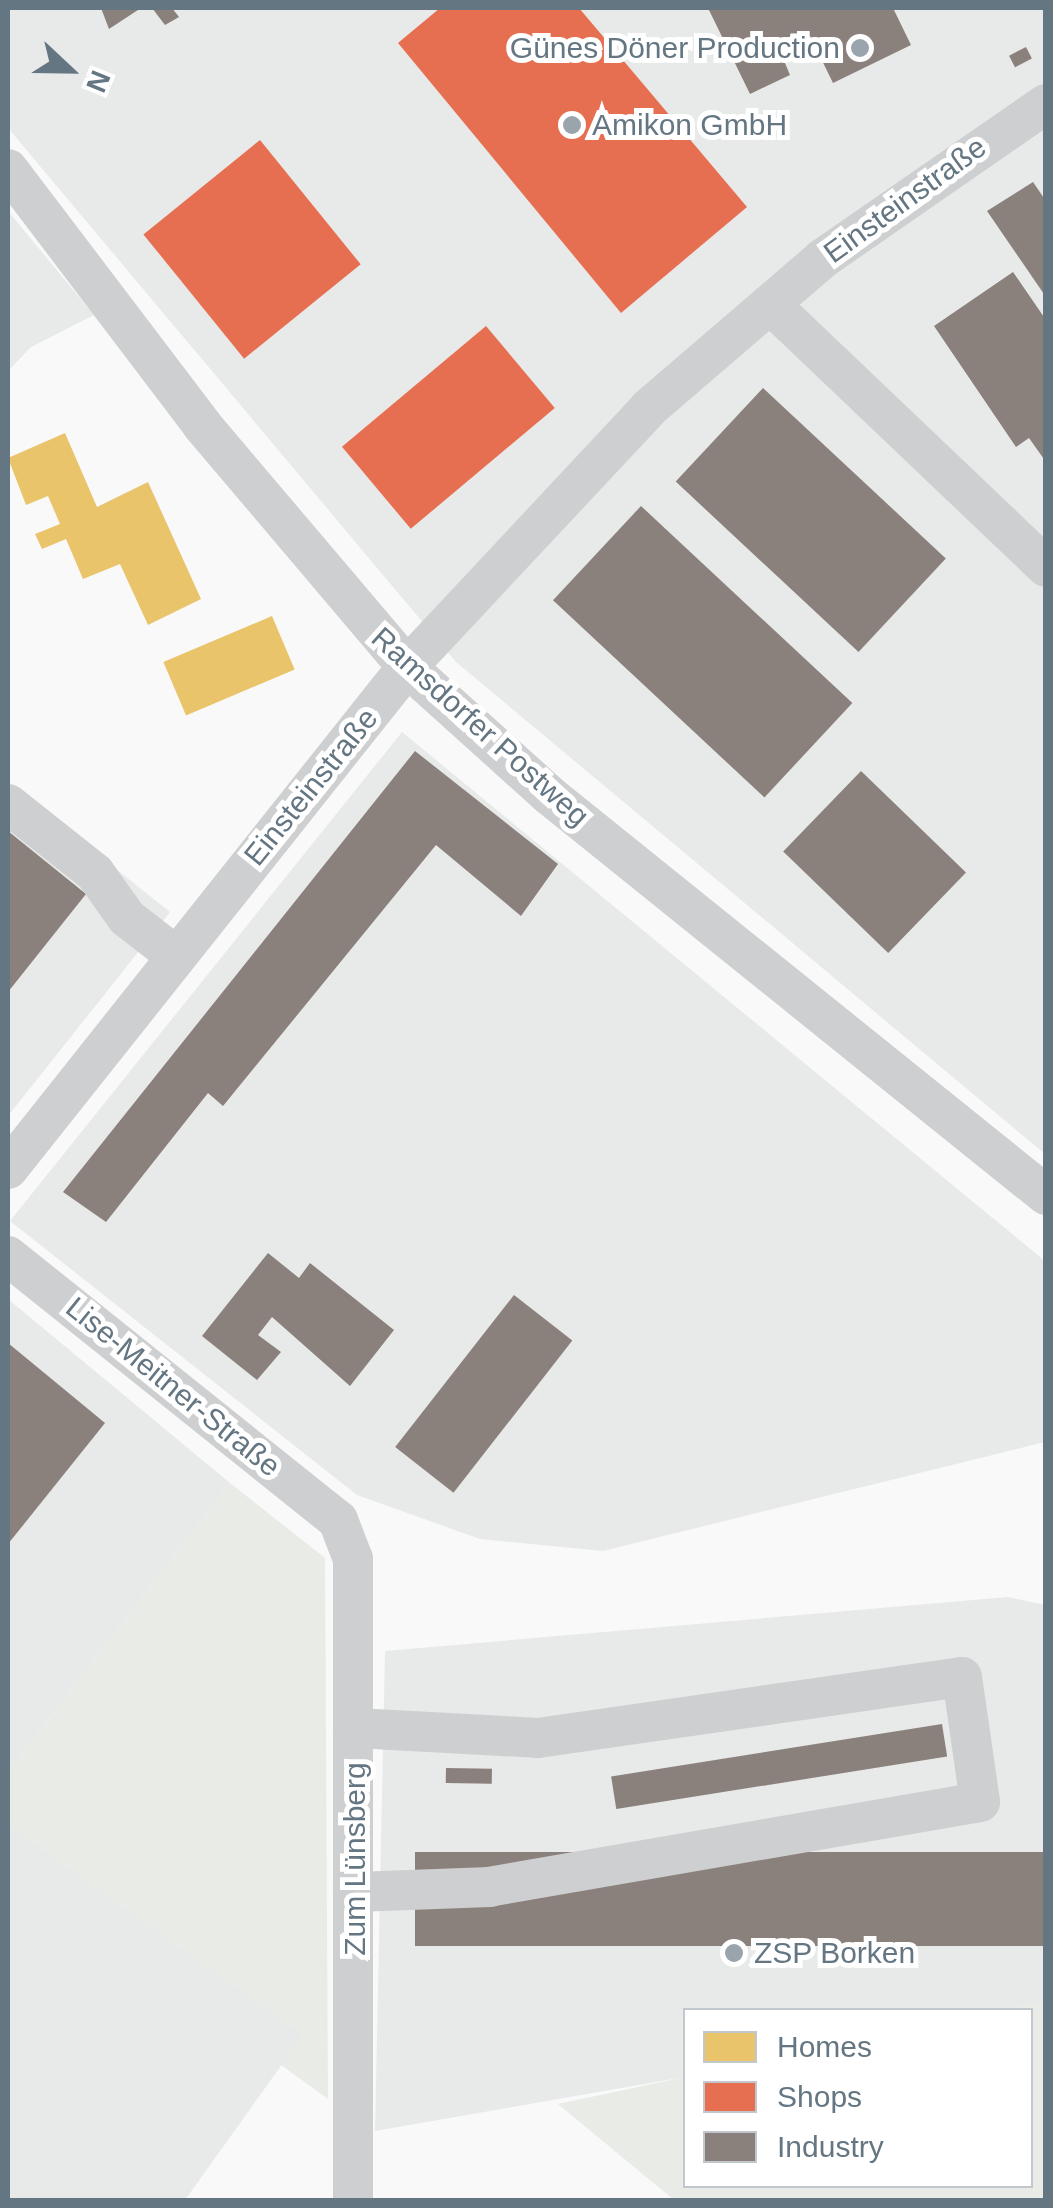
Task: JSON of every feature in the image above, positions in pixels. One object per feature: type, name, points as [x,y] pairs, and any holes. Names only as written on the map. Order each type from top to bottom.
[{"type":"street","name":"Einsteinstraße","points":[[8,1168],[406,667],[650,408],[770,304],[1046,104]]},
{"type":"street","name":"Ramsdorfer Postweg","points":[[8,168],[202,425],[406,667],[550,796],[1046,1195]]},
{"type":"street","points":[[770,304],[1046,567]]},
{"type":"street","points":[[8,804],[95,874],[127,918],[176,956]]},
{"type":"street","name":"Lise-Meitner-Straße","points":[[8,1256],[338,1520]]},
{"type":"street","name":"Zum Lünsberg","points":[[338,1520],[353,1559],[353,2200]]},
{"type":"street","points":[[355,1728],[538,1738],[962,1677],[980,1802],[490,1887],[356,1892]]},
{"type":"shaded area","points":[[8,8],[1045,8],[1045,1154],[456,662],[8,128]]},
{"type":"shaded area","points":[[8,211],[94,315],[31,347],[8,371]]},
{"type":"shaded area","points":[[402,732],[1045,1261],[1045,1442],[603,1551],[480,1539],[357,1495],[10,1221]]},
{"type":"shaded area","points":[[8,783],[170,912],[8,1116]]},
{"type":"shaded area","points":[[8,1299],[230,1483],[8,1772]]},
{"type":"shaded area","points":[[230,1483],[325,1558],[328,2099],[281,2065],[302,2035],[8,1824],[8,1772]]},
{"type":"shaded area","points":[[1008,1597],[1045,1605],[1045,2002],[1014,2008],[683,2008],[683,2077],[375,2131],[385,1651]]},
{"type":"shaded area","points":[[8,1824],[303,2035],[185,2200],[8,2200]]},
{"type":"shaded area","points":[[1045,2002],[1045,2200],[674,2200],[558,2104],[683,2077],[683,2188],[1033,2188],[1033,2008],[1014,2008]]},
{"type":"building: Homes","points":[[65,433],[97,507],[148,482],[201,599],[148,625],[120,564],[83,579],[66,539],[42,549],[35,534],[60,524],[48,496],[26,505],[8,458]]},
{"type":"building: Homes","points":[[272,616],[295,669],[186,715],[163,662]]},
{"type":"building: Shops","name":"Amikon GmbH","points":[[440,8],[579,8],[747,207],[621,313],[398,43]]},
{"type":"building: Shops","points":[[260,140],[361,264],[244,359],[143,234]]},
{"type":"building: Shops","points":[[486,326],[555,408],[411,529],[342,447]]},
{"type":"building: Industry","points":[[101,8],[141,8],[109,29]]},
{"type":"building: Industry","points":[[152,8],[172,8],[179,17],[165,25]]},
{"type":"building: Industry","name":"Günes Döner Production","points":[[708,8],[893,8],[911,45],[833,83],[810,36],[780,51],[790,75],[750,94]]},
{"type":"building: Industry","points":[[1026,47],[1032,59],[1015,67],[1009,56]]},
{"type":"building: Industry","points":[[1033,182],[1046,201],[1046,297],[987,211]]},
{"type":"building: Industry","points":[[1013,272],[1046,320],[1046,462],[1029,438],[1016,447],[934,326]]},
{"type":"building: Industry","points":[[763,388],[946,558],[859,652],[676,482]]},
{"type":"building: Industry","points":[[641,506],[852,703],[764,797],[553,600]]},
{"type":"building: Industry","points":[[415,751],[558,864],[521,916],[436,845],[223,1106],[208,1093],[106,1222],[63,1192]]},
{"type":"building: Industry","points":[[861,771],[966,872],[888,953],[783,852]]},
{"type":"building: Industry","points":[[8,831],[86,894],[8,992]]},
{"type":"building: Industry","points":[[268,1253],[299,1278],[310,1263],[394,1330],[350,1386],[272,1317],[258,1335],[281,1352],[257,1380],[202,1336]]},
{"type":"building: Industry","points":[[514,1295],[572,1341],[453,1493],[395,1447]]},
{"type":"building: Industry","points":[[8,1343],[105,1423],[8,1544]]},
{"type":"building: Industry","points":[[942,1724],[947,1757],[616,1809],[611,1776]]},
{"type":"building: Industry","points":[[446,1768],[492,1769],[492,1784],[446,1783]]},
{"type":"building: Industry","points":[[415,1852],[1046,1852],[1046,1946],[415,1946]]},
{"type":"place","name":"Günes Döner Production","points":[[860,48]]},
{"type":"place","name":"Amikon GmbH","points":[[572,125]]},
{"type":"place","name":"ZSP Borken","points":[[734,1953]]}]
